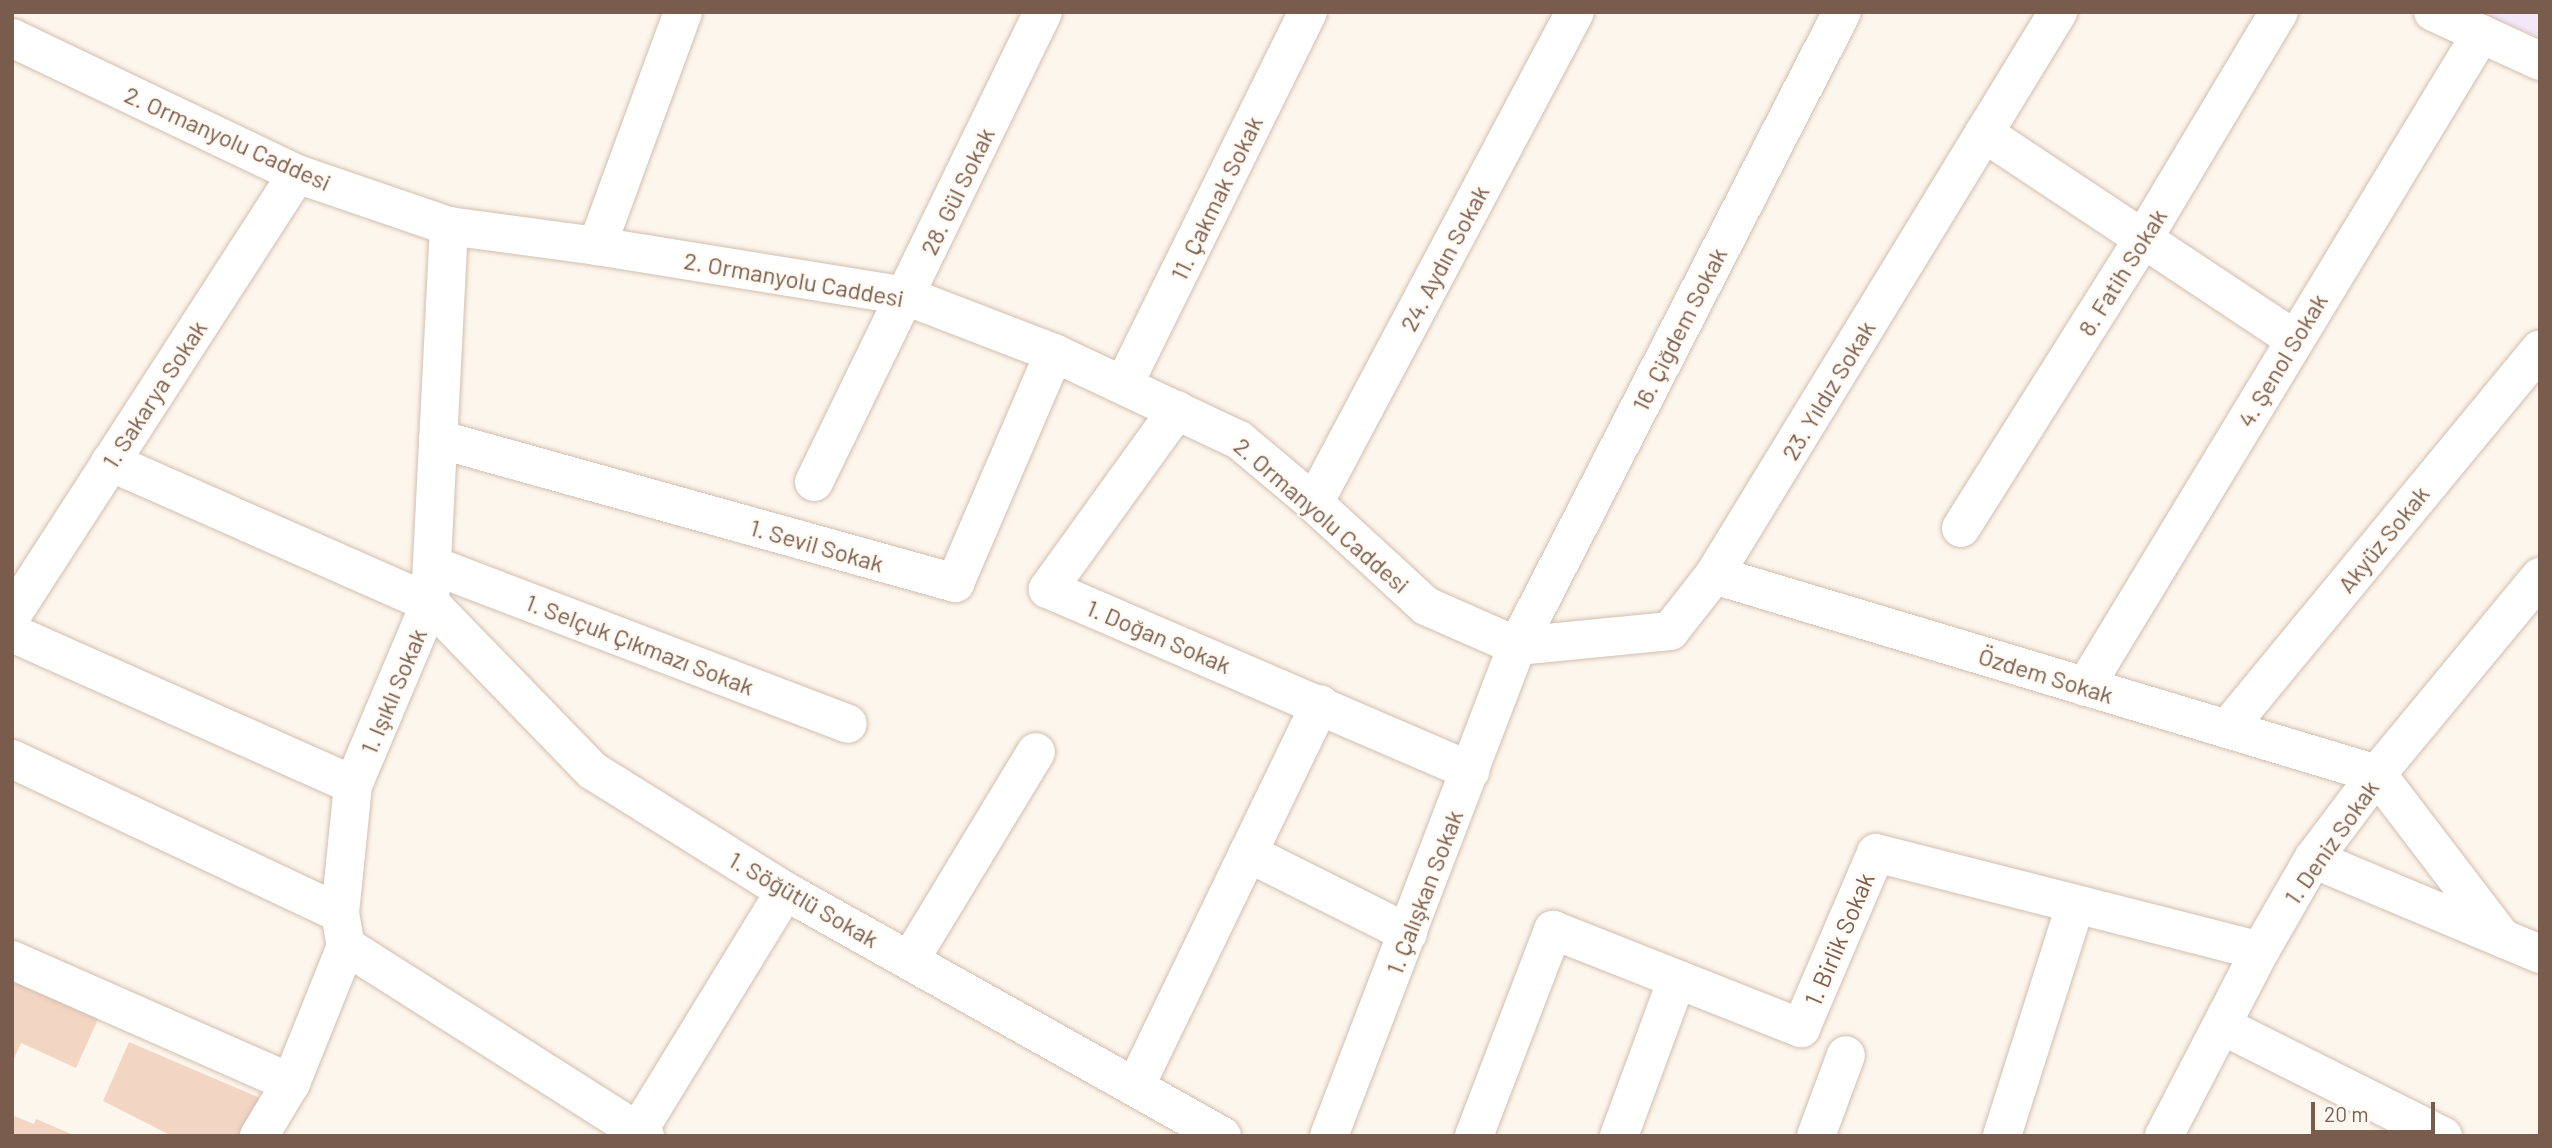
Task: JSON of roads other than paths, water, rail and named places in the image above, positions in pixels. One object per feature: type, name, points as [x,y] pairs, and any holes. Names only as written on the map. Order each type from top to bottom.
[{"type":"street","points":[[597,246],[683,12]]},
{"type":"street","name":"28. Gül Sokak","points":[[814,482],[1043,12]]},
{"type":"street","name":"11. Çakmak Sokak","points":[[1124,384],[1308,12]]},
{"type":"street","name":"24. Aydın Sokak","points":[[1314,503],[1575,12]]},
{"type":"street","name":"23. Yıldız Sokak","points":[[1517,646],[1670,631],[1714,576],[2058,12]]},
{"type":"street","name":"8. Fatih Sokak","points":[[1961,528],[2143,239],[2280,12]]},
{"type":"street","points":[[2433,12],[2540,61]]},
{"type":"street","name":"16. Çiğdem Sokak","points":[[1517,646],[1836,13]]},
{"type":"street","name":"4. Şenol Sokak","points":[[2085,687],[2294,339],[2482,34]]},
{"type":"street","name":"2. Ormanyolu Caddesi","points":[[12,38],[297,174],[449,226],[597,246],[906,296],[1054,353],[1239,440],[1314,503],[1426,606],[1517,646]]},
{"type":"street","points":[[1984,133],[2294,339]]},
{"type":"street","name":"1. Sakarya Sokak","points":[[12,615],[297,174]]},
{"type":"street","name":"1. Işıklı Sokak","points":[[259,1136],[291,1083],[343,929],[353,785],[430,603],[449,226]]},
{"type":"street","name":"Akyüz Sokak","points":[[2227,729],[2540,349]]},
{"type":"street","name":"1. Sevil Sokak","points":[[438,439],[955,583],[1054,353]]},
{"type":"street","name":"1. Doğan Sokak","points":[[1177,410],[1048,589],[1471,771]]},
{"type":"street","points":[[110,461],[430,603]]},
{"type":"street","name":"1. Selçuk Çıkmazı Sokak","points":[[432,565],[848,724]]},
{"type":"street","name":"Özdem Sokak","points":[[1714,576],[2377,774]]},
{"type":"street","name":"1. Deniz Sokak","points":[[2164,1136],[2260,951],[2313,859],[2377,774],[2540,577]]},
{"type":"street","name":"1. Söğütlü Sokak","points":[[430,603],[593,771],[785,891],[1136,1085],[1222,1136]]},
{"type":"street","points":[[12,633],[353,785]]},
{"type":"street","name":"1. Çalışkan Sokak","points":[[1329,1136],[1517,646]]},
{"type":"street","points":[[1136,1085],[1320,704]]},
{"type":"street","points":[[910,960],[1036,752]]},
{"type":"street","points":[[12,759],[343,929],[639,1134],[785,891]]},
{"type":"street","points":[[2377,774],[2502,938]]},
{"type":"street","points":[[1248,853],[1408,933]]},
{"type":"street","name":"1. Birlik Sokak","points":[[1474,1136],[1553,930],[1801,1028],[1876,853],[2260,951]]},
{"type":"street","points":[[2313,859],[2540,954]]},
{"type":"street","points":[[2001,1136],[2076,906]]},
{"type":"street","points":[[12,960],[291,1083]]},
{"type":"street","points":[[1619,1136],[1677,979]]},
{"type":"street","points":[[2222,1026],[2443,1136]]},
{"type":"street","points":[[1816,1136],[1846,1055]]}]
